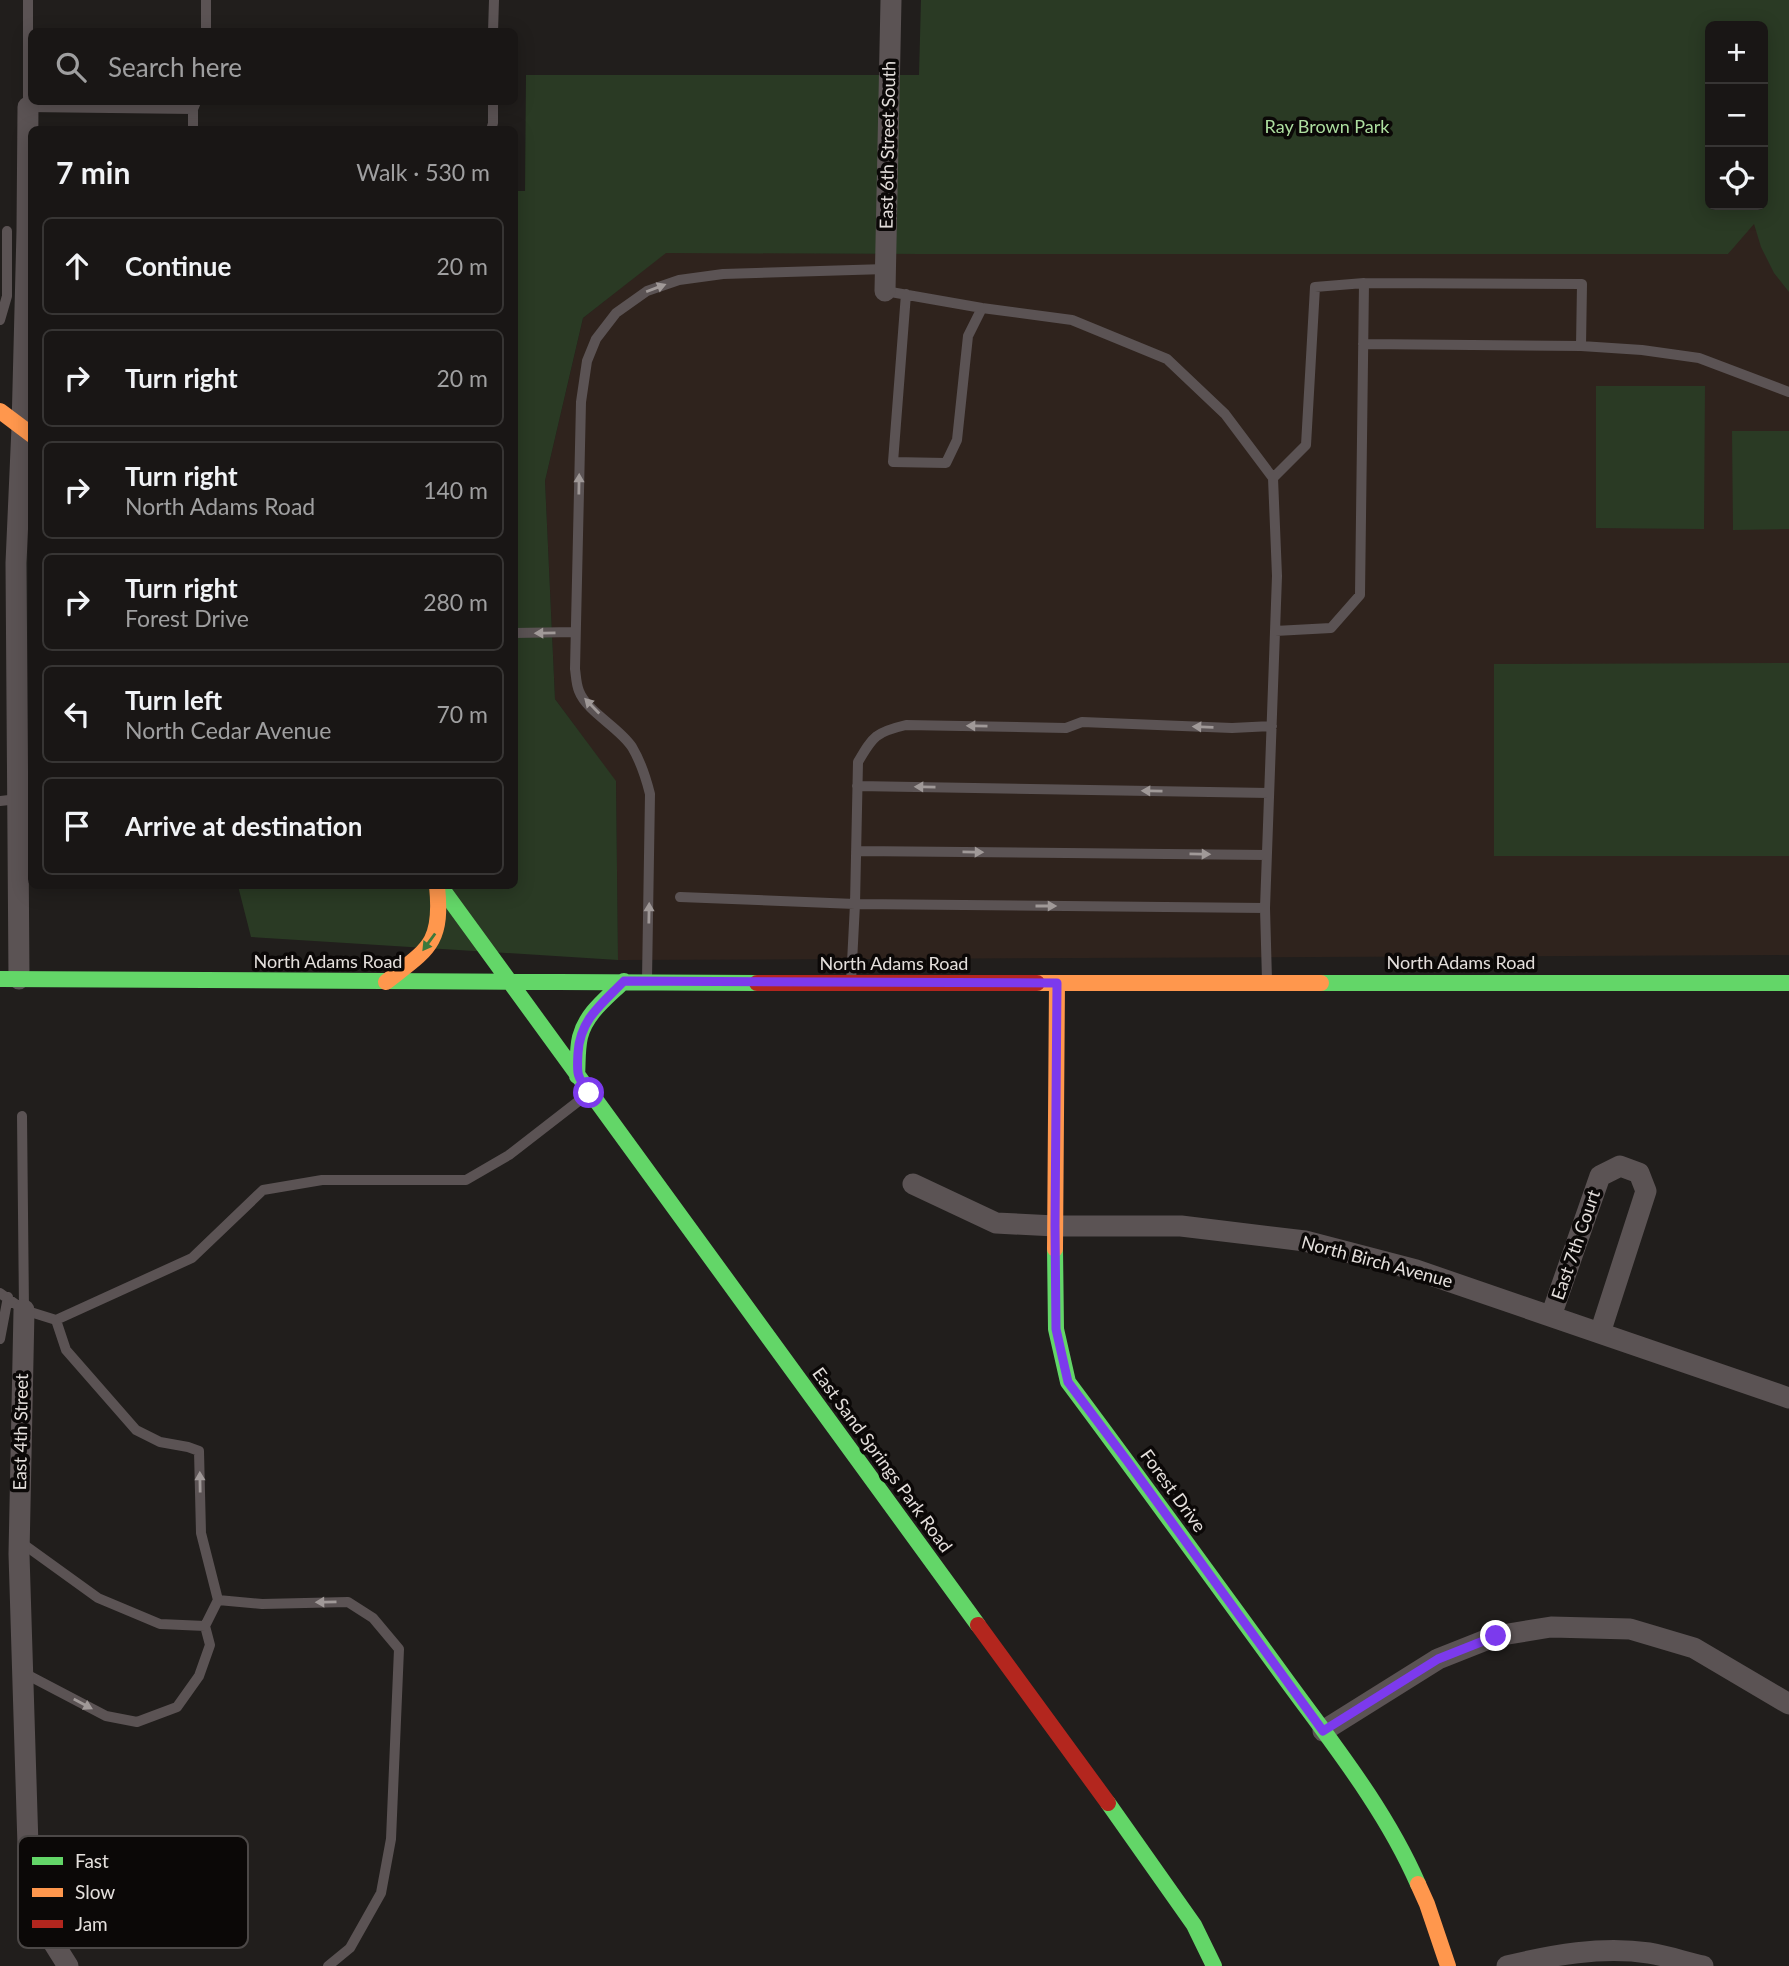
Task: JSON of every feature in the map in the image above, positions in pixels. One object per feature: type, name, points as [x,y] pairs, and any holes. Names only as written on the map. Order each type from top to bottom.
[{"type":"street","name":"East 6th Street South","points":[[891,0],[892,285]]},
{"type":"street","points":[[10,979],[12,564],[27,431],[17,231],[28,107]]},
{"type":"street","points":[[0,411],[27,431]]},
{"type":"street","points":[[386,982],[432,940],[440,919],[439,889]]},
{"type":"street","name":"East Sand Springs Park Road","points":[[441,889],[1152,1863],[1194,1925],[1214,1966]]},
{"type":"street","name":"North Adams Road","points":[[10,979],[851,983],[1789,982]]},
{"type":"street","points":[[577,1076],[579,1042],[584,1026],[590,1016],[624,981]]},
{"type":"street","name":"Forest Drive","points":[[1057,983],[1056,1329],[1068,1382],[1323,1731],[1382,1817],[1408,1861],[1427,1904],[1448,1966]]},
{"type":"street","name":"East 7th Court","points":[[1551,1316],[1600,1175],[1620,1166],[1639,1172],[1646,1192],[1600,1333]]},
{"type":"street","name":"North Birch Avenue","points":[[913,1184],[996,1223],[1181,1226],[1305,1241],[1416,1270],[1789,1398]]},
{"type":"street","name":"East 4th Street","points":[[10,1300],[28,1836]]},
{"type":"street","points":[[1323,1731],[1438,1659],[1496,1636],[1551,1627],[1630,1629],[1694,1648],[1789,1703]]},
{"type":"street","name":"East 4th Street","points":[[57,1948],[68,1966]]},
{"type":"street","points":[[1507,1966],[1544,1957],[1591,1951],[1649,1953],[1703,1966]]},
{"type":"lane","points":[[28,0],[28,107],[194,106],[193,126]]},
{"type":"lane","points":[[206,0],[206,28]]},
{"type":"lane","points":[[493,28],[494,0]]},
{"type":"lane","points":[[492,126],[493,105]]},
{"type":"lane","points":[[0,219],[17,231],[7,296],[0,320]]},
{"type":"lane","points":[[647,981],[650,794],[644,771],[632,746],[579,692],[575,668],[581,402],[587,361],[596,340],[616,313],[647,291],[679,280],[723,274],[892,285],[982,308],[1072,320],[1167,359],[1225,414],[1273,478],[1277,576],[1265,908],[1267,982]]},
{"type":"lane","points":[[1275,631],[1331,628],[1360,595],[1364,283]]},
{"type":"lane","points":[[1273,478],[1306,444],[1315,287],[1364,283],[1582,284],[1581,346]]},
{"type":"lane","points":[[892,285],[893,462],[946,463],[957,440],[968,337],[982,308]]},
{"type":"lane","points":[[1363,344],[1581,346],[1642,350],[1699,358],[1789,392]]},
{"type":"lane","points":[[518,633],[575,632]]},
{"type":"lane","points":[[851,983],[858,762],[868,744],[884,730],[906,724],[1066,728],[1082,722],[1232,728],[1272,726]]},
{"type":"lane","points":[[857,786],[1269,793]]},
{"type":"lane","points":[[856,851],[1267,855]]},
{"type":"lane","points":[[680,897],[855,904],[1265,908]]},
{"type":"lane","points":[[55,1320],[192,1258],[263,1190],[322,1180],[466,1180],[509,1155],[589,1093]]},
{"type":"lane","points":[[0,1339],[10,1300],[22,1116]]},
{"type":"lane","points":[[10,1300],[55,1320],[65,1350],[136,1430],[160,1442],[200,1451],[201,1533],[218,1600],[205,1626],[210,1645],[199,1676],[177,1707],[137,1722],[106,1716],[22,1672]]},
{"type":"lane","points":[[19,1547],[98,1598],[160,1624],[205,1626]]},
{"type":"lane","points":[[218,1600],[262,1604],[348,1602],[373,1618],[399,1649],[391,1839],[381,1894],[350,1948],[328,1966]]},
{"type":"shaded area","points":[[1789,114],[1789,955],[618,960],[616,782],[555,699],[545,481],[583,318],[666,252],[1728,254],[1759,210],[1768,210],[1768,188]]},
{"type":"green space","name":"Ray Brown Park","points":[[921,0],[1789,0],[1789,292],[1774,273],[1761,247],[1754,224],[1728,254],[666,253],[583,318],[545,481],[555,699],[616,781],[618,960],[251,937],[239,889],[518,889],[518,191],[525,191],[526,75],[919,75]]},
{"type":"green space","points":[[1596,386],[1705,386],[1704,529],[1596,528]]},
{"type":"green space","points":[[1732,431],[1789,431],[1789,529],[1733,530]]},
{"type":"green space","points":[[1789,663],[1789,856],[1494,856],[1494,664]]},
{"type":"traffic: fast","points":[[442,889],[978,1625]]},
{"type":"traffic: fast","points":[[0,979],[757,983]]},
{"type":"traffic: fast","points":[[577,1076],[578,1047],[583,1028],[598,1006],[624,981]]},
{"type":"traffic: fast","points":[[1321,983],[1789,983]]},
{"type":"traffic: fast","points":[[1055,1249],[1056,1329],[1068,1382],[1354,1773],[1389,1827],[1418,1884]]},
{"type":"traffic: fast","points":[[1108,1803],[1194,1925],[1214,1966]]},
{"type":"traffic: slow","points":[[0,411],[28,432]]},
{"type":"traffic: slow","points":[[386,982],[413,961],[430,943],[437,921],[437,889]]},
{"type":"traffic: slow","points":[[1037,983],[1321,983]]},
{"type":"traffic: slow","points":[[1055,1249],[1057,983]]},
{"type":"traffic: slow","points":[[1418,1884],[1448,1966]]},
{"type":"traffic: jam","points":[[757,983],[1037,983]]},
{"type":"traffic: jam","points":[[978,1625],[1108,1803]]},
{"type":"route","points":[[589,1093],[577,1076],[580,1034],[590,1016],[624,981],[1057,983],[1056,1329],[1068,1382],[1323,1731],[1438,1659],[1496,1636]]}]
